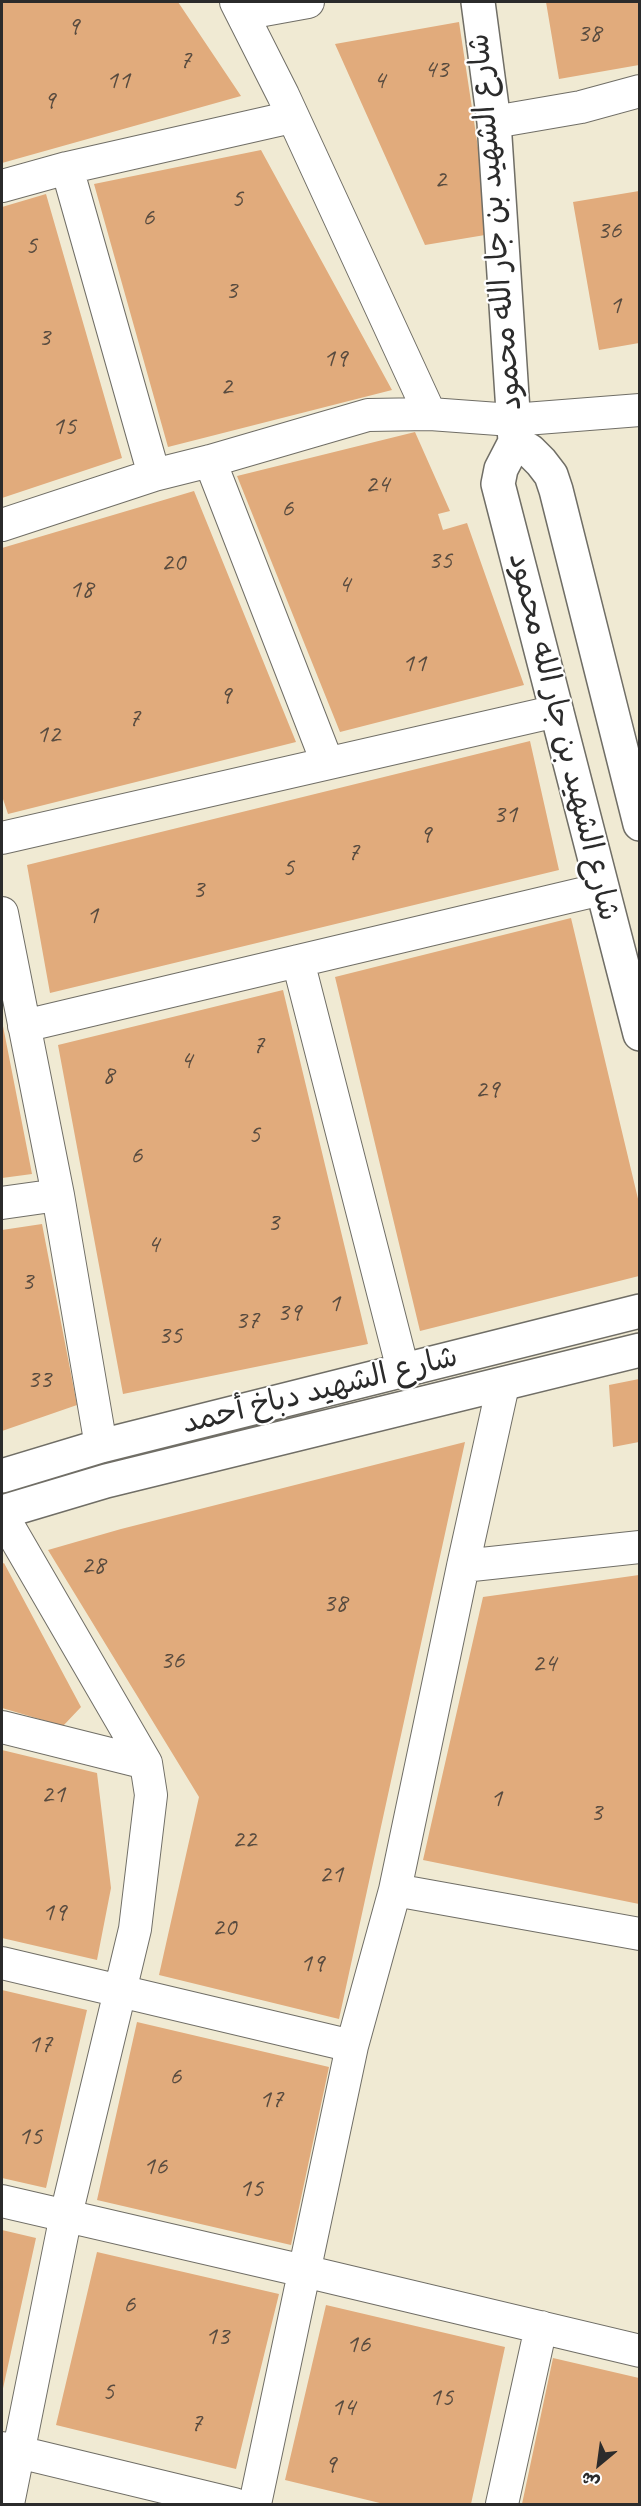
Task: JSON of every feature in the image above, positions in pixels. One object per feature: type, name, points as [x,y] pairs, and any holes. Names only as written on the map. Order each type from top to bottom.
[{"type":"street","points":[[308,2],[239,8],[430,414]]},
{"type":"street","name":"شارع الشهيد بن جار الله محمود","points":[[478,2],[494,122],[513,431],[498,484],[639,1034]]},
{"type":"street","points":[[494,122],[581,107],[639,91]]},
{"type":"street","points":[[2,186],[67,168],[292,117]]},
{"type":"street","points":[[67,168],[154,475]]},
{"type":"street","points":[[2,525],[154,475],[368,415],[430,414],[513,431],[639,410]]},
{"type":"street","name":"شارع الشهيد بن جار الله محمود","points":[[513,431],[551,475],[556,490],[639,824]]},
{"type":"street","points":[[210,461],[327,762]]},
{"type":"street","points":[[2,838],[557,711]]},
{"type":"street","points":[[24,1026],[602,889]]},
{"type":"street","points":[[2,913],[57,1196],[101,1446]]},
{"type":"street","points":[[298,961],[403,1370]]},
{"type":"street","points":[[2,1203],[57,1196]]},
{"type":"street","name":"شارع الشهيد دباخ أحمد","points":[[2,1476],[101,1446],[639,1311]]},
{"type":"street","name":"شارع الشهيد دباخ أحمد","points":[[2,1513],[117,1478],[639,1350]]},
{"type":"street","points":[[255,2505],[352,2046],[395,1890],[462,1566],[503,1385]]},
{"type":"street","points":[[2,1513],[146,1763],[151,1795],[135,1929],[10,2450],[8,2505]]},
{"type":"street","points":[[462,1566],[639,1547]]},
{"type":"street","points":[[2,1727],[146,1763]]},
{"type":"street","points":[[395,1890],[639,1934]]},
{"type":"street","points":[[2,1963],[352,2046]]},
{"type":"street","points":[[2,2201],[639,2351]]},
{"type":"street","points":[[502,2505],[541,2327]]},
{"type":"street","points":[[10,2450],[234,2505]]},
{"type":"building","points":[[2,2],[178,2],[241,96],[2,163]]},
{"type":"building","points":[[546,2],[639,2],[639,65],[559,79]]},
{"type":"building","points":[[459,22],[491,234],[425,245],[335,44]]},
{"type":"building","points":[[261,150],[392,390],[168,447],[94,184]]},
{"type":"building","points":[[639,191],[639,343],[599,350],[573,202]]},
{"type":"building","points":[[46,194],[122,458],[2,498],[2,207]]},
{"type":"building","points":[[415,432],[450,511],[438,514],[443,530],[467,523],[524,685],[340,732],[237,476]]},
{"type":"building","points":[[194,491],[296,742],[8,814],[2,796],[2,548]]},
{"type":"building","points":[[530,741],[559,870],[50,993],[27,865]]},
{"type":"building","points":[[571,918],[639,1203],[639,1276],[420,1331],[335,977]]},
{"type":"building","points":[[283,990],[368,1344],[123,1394],[58,1045]]},
{"type":"building","points":[[2,1021],[32,1174],[2,1178]]},
{"type":"building","points":[[42,1224],[77,1405],[2,1431],[2,1230]]},
{"type":"building","points":[[639,1379],[639,1442],[613,1447],[609,1385]]},
{"type":"building","points":[[465,1442],[339,2019],[159,1975],[199,1797],[48,1550],[121,1529]]},
{"type":"building","points":[[4,1563],[81,1707],[63,1726],[2,1708],[2,1564]]},
{"type":"building","points":[[639,1575],[639,1904],[423,1860],[483,1597]]},
{"type":"building","points":[[2,1750],[97,1773],[111,1888],[97,1960],[2,1938]]},
{"type":"building","points":[[2,1990],[87,2010],[46,2188],[2,2178]]},
{"type":"building","points":[[137,2022],[329,2067],[291,2245],[97,2200]]},
{"type":"building","points":[[2,2230],[36,2238],[2,2393]]},
{"type":"building","points":[[97,2252],[279,2294],[236,2469],[56,2425]]},
{"type":"building","points":[[326,2305],[505,2347],[471,2504],[384,2504],[285,2480]]},
{"type":"building","points":[[553,2358],[639,2378],[639,2504],[522,2504]]}]
